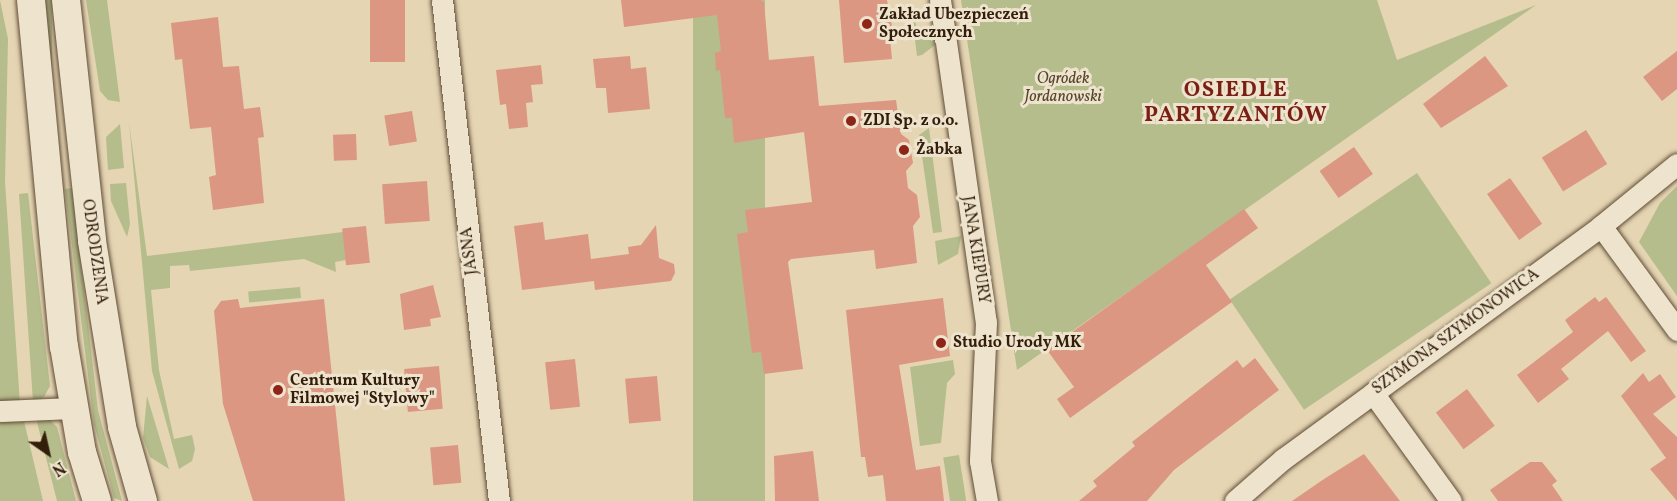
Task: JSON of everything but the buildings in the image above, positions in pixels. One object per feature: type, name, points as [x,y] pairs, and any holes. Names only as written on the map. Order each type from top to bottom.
[{"type":"main road","points":[[31,0],[58,298],[74,408],[97,501]]},
{"type":"main road","name":"ODRODZENIA","points":[[66,0],[92,241],[122,427],[143,501]]},
{"type":"street","name":"JASNA","points":[[442,0],[499,501]]},
{"type":"street","name":"JANA KIEPURY","points":[[940,0],[976,270],[986,322],[980,461],[987,501]]},
{"type":"street","name":"SZYMONA SZYMONOWICA","points":[[1235,501],[1373,393],[1601,226],[1677,164]]},
{"type":"street","points":[[1601,226],[1677,330]]},
{"type":"street","points":[[1373,393],[1451,501]]},
{"type":"street","points":[[0,411],[74,408]]},
{"type":"green space","points":[[0,0],[8,39],[5,182],[20,404],[43,501],[0,501]]},
{"type":"green space","points":[[45,0],[52,0],[52,175],[45,175]]},
{"type":"green space","points":[[86,0],[107,0],[120,102],[108,100],[100,91]]},
{"type":"green space","points":[[693,0],[765,0],[765,501],[693,501]]},
{"type":"green space","points":[[910,0],[917,29],[930,29],[935,36],[935,45],[917,56]]},
{"type":"green space","name":"Ogródek Jordanowski","points":[[961,0],[1377,0],[1397,60],[1536,5],[1017,370]]},
{"type":"green space","points":[[129,122],[147,256],[343,232],[346,260],[335,262],[336,272],[304,259],[190,271],[189,265],[170,266],[170,288],[151,290],[159,370],[174,439],[192,435],[195,449],[192,461],[179,469],[152,371]]},
{"type":"green space","points":[[120,124],[124,168],[108,170],[106,137]]},
{"type":"green space","points":[[929,128],[942,232],[933,233],[919,135]]},
{"type":"green space","points":[[1417,173],[1491,283],[1304,410],[1230,299]]},
{"type":"green space","points":[[126,183],[130,224],[127,237],[111,201],[110,184]]},
{"type":"green space","points":[[1677,186],[1677,296],[1639,242],[1660,203]]},
{"type":"green space","points":[[72,188],[98,410],[122,501],[114,498],[94,424],[65,189]]},
{"type":"green space","points":[[28,193],[50,386],[44,397],[33,402],[19,194]]},
{"type":"green space","points":[[961,236],[958,254],[938,265],[935,241]]},
{"type":"green space","points":[[300,287],[301,298],[249,302],[248,292]]},
{"type":"green space","points":[[953,360],[955,374],[947,383],[941,443],[920,446],[910,367]]},
{"type":"green space","points":[[147,396],[169,469],[150,457],[143,438]]},
{"type":"green space","points":[[36,418],[50,420],[57,427],[76,501],[57,501]]},
{"type":"green space","points":[[959,455],[966,501],[950,501],[943,458]]},
{"type":"place","name":"Zakład Ubezpieczeń Społecznych","points":[[867,24]]},
{"type":"place","name":"ZDI Sp. z o.o.","points":[[851,121]]},
{"type":"place","name":"Żabka","points":[[904,150]]},
{"type":"place","name":"Studio Urody MK","points":[[941,343]]},
{"type":"place","name":"Centrum Kultury Filmowej \"Stylowy\"","points":[[278,390]]},
{"type":"district","name":"OSIEDLE PARTYZANTÓW","points":[[1236,102]]}]
